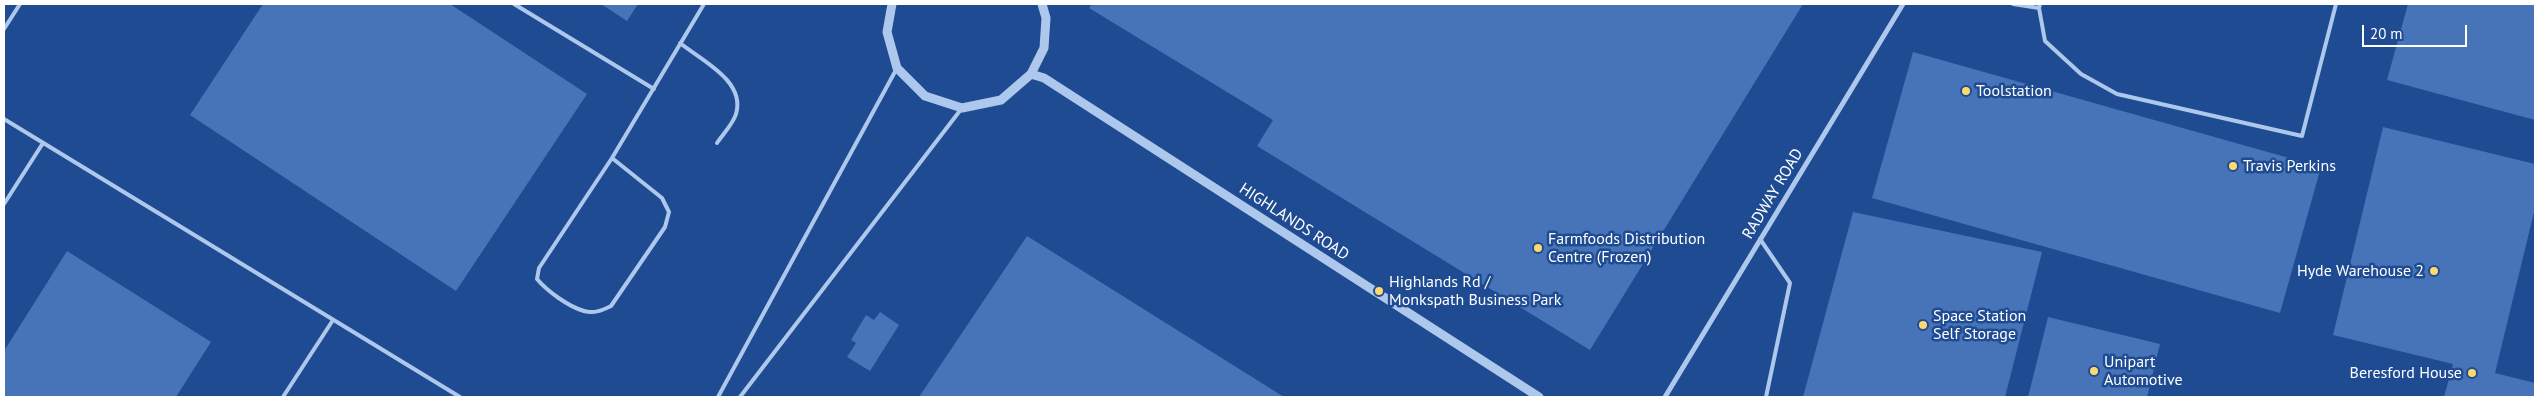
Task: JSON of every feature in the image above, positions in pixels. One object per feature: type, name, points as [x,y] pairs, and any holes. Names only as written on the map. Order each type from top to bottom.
[{"type":"street","points":[[892,4],[886,32],[897,68],[924,96],[962,108],[1001,100],[1031,74],[1044,48],[1046,18],[1042,4]]},
{"type":"street","name":"RADWAY ROAD","points":[[1665,397],[1903,4]]},
{"type":"street","name":"HIGHLANDS ROAD","points":[[1031,74],[1044,78],[1539,397]]},
{"type":"lane","points":[[4,29],[20,4]]},
{"type":"lane","points":[[514,4],[654,89]]},
{"type":"lane","points":[[612,158],[662,198],[669,212],[665,227],[611,306],[598,312],[584,311],[546,290],[537,279],[539,268],[612,158],[704,4]]},
{"type":"lane","points":[[2013,4],[2039,6],[2045,41],[2081,74],[2117,94],[2302,136],[2336,4]]},
{"type":"lane","points":[[680,43],[731,82],[738,99],[736,115],[717,143]]},
{"type":"lane","points":[[718,397],[897,68]]},
{"type":"lane","points":[[740,397],[962,108]]},
{"type":"lane","points":[[4,119],[460,397]]},
{"type":"lane","points":[[4,204],[43,143]]},
{"type":"lane","points":[[1760,239],[1790,283],[1766,397]]},
{"type":"lane","points":[[283,397],[333,320]]},
{"type":"building","points":[[263,4],[450,4],[587,94],[456,291],[190,115]]},
{"type":"building","points":[[601,4],[638,4],[627,21]]},
{"type":"building","name":"Farmfoods Distribution Centre (Frozen)","points":[[1092,4],[1803,4],[1590,350],[1257,146],[1273,120],[1089,8]]},
{"type":"building","points":[[2408,4],[2535,4],[2535,120],[2387,80]]},
{"type":"building","points":[[1913,52],[2321,167],[2280,313],[1872,198]]},
{"type":"building","name":"Hyde Warehouse 2","points":[[2383,127],[2535,164],[2535,208],[2495,373],[2535,383],[2535,397],[2444,397],[2453,364],[2333,335]]},
{"type":"building","name":"Space Station Self Storage","points":[[1853,212],[2042,252],[2005,397],[1803,397]]},
{"type":"building","points":[[1027,236],[1284,397],[919,397]]},
{"type":"building","points":[[67,251],[211,342],[176,397],[4,397],[4,351]]},
{"type":"building","points":[[880,312],[899,325],[870,371],[847,357],[856,343],[851,340],[866,315],[874,320]]},
{"type":"building","name":"Unipart Automotive","points":[[2048,317],[2160,344],[2147,397],[2028,397]]},
{"type":"place","name":"Toolstation","points":[[1966,91]]},
{"type":"place","name":"Travis Perkins","points":[[2233,166]]},
{"type":"place","name":"Farmfoods Distribution Centre (Frozen)","points":[[1538,248]]},
{"type":"place","name":"Hyde Warehouse 2","points":[[2434,271]]},
{"type":"place","name":"Highlands Rd / Monkspath Business Park","points":[[1379,291]]},
{"type":"place","name":"Space Station Self Storage","points":[[1923,325]]},
{"type":"place","name":"Unipart Automotive","points":[[2094,371]]},
{"type":"place","name":"Beresford House","points":[[2472,373]]}]
